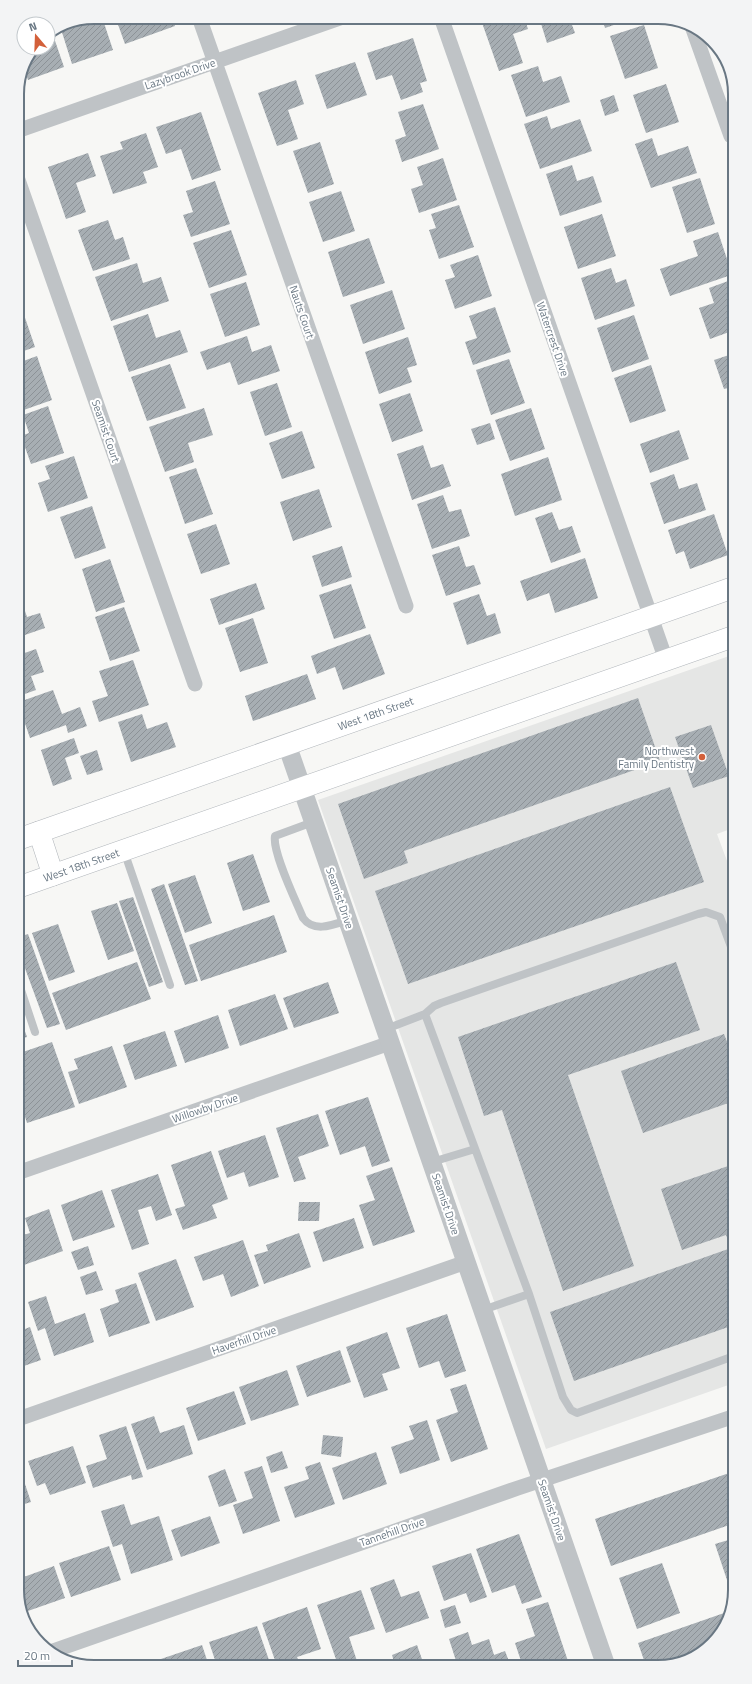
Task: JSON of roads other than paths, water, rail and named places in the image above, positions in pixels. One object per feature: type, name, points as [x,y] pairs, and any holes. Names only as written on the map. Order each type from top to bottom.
[{"type":"main road","name":"West 18th Street","points":[[24,837],[728,589]]},
{"type":"main road","name":"West 18th Street","points":[[24,885],[728,638]]},
{"type":"main road","points":[[39,832],[53,875]]},
{"type":"street","name":"Nauts Court","points":[[201,24],[406,606]]},
{"type":"street","name":"Lazybrook Drive","points":[[24,130],[323,24]]},
{"type":"street","name":"Watercrest Drive","points":[[443,24],[666,660]]},
{"type":"street","points":[[696,35],[728,127]]},
{"type":"street","name":"Seamist Court","points":[[24,197],[195,684]]},
{"type":"street","name":"Seamist Drive","points":[[287,745],[604,1660]]},
{"type":"street","name":"Willowby Drive","points":[[24,1171],[388,1036]]},
{"type":"street","name":"Haverhill Drive","points":[[24,1417],[466,1262]]},
{"type":"street","name":"Tannehill Drive","points":[[57,1649],[542,1480],[728,1419]]},
{"type":"lane","points":[[314,822],[275,836],[274,840],[279,858],[306,923],[316,927],[330,926],[348,920]]},
{"type":"lane","points":[[124,851],[170,985]]},
{"type":"lane","points":[[388,1036],[441,1003],[706,912],[720,917],[728,939]]},
{"type":"lane","points":[[24,999],[35,1032]]},
{"type":"lane","points":[[425,1014],[529,1294],[563,1397],[571,1410],[577,1413],[728,1358]]},
{"type":"lane","points":[[432,1162],[475,1148]]},
{"type":"lane","points":[[483,1310],[529,1294]]},
{"type":"place","name":"Northwest Family Dentistry","points":[[702,757]]}]
